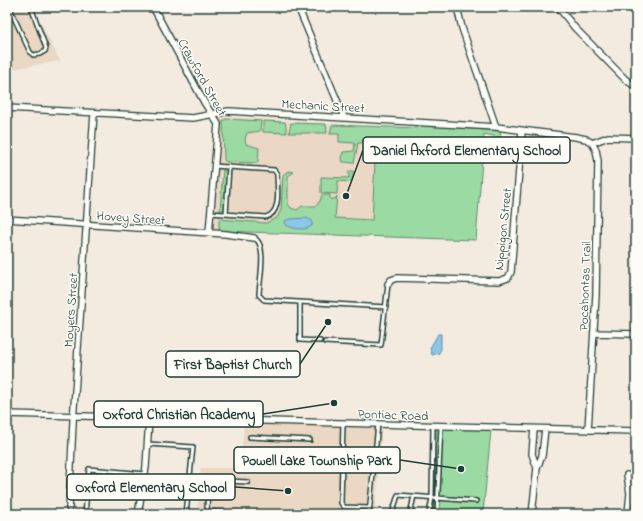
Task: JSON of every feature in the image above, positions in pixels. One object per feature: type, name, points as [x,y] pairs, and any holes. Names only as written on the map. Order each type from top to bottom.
[{"type":"street","name":"Crawford Street","points":[[153,7],[211,114],[218,124],[209,233]]},
{"type":"street","points":[[298,7],[344,117]]},
{"type":"street","points":[[457,7],[462,28],[496,127]]},
{"type":"street","points":[[558,7],[575,28],[625,79],[636,87]]},
{"type":"street","name":"Mechanic Street","points":[[7,108],[192,118],[229,111],[344,117],[496,127],[576,137],[592,143]]},
{"type":"street","name":"Moyers Street","points":[[69,508],[94,113]]},
{"type":"street","name":"Nippigon Street","points":[[388,284],[391,280],[397,278],[499,281],[509,277],[511,272],[522,130]]},
{"type":"street","points":[[592,143],[608,137],[636,138]]},
{"type":"street","name":"Pocahontas Trail","points":[[588,430],[594,333],[598,161],[596,150],[592,143]]},
{"type":"street","name":"Hovey Street","points":[[7,219],[209,233],[254,238]]},
{"type":"street","points":[[594,333],[636,334]]},
{"type":"street","name":"Pontiac Road","points":[[7,414],[636,431]]},
{"type":"street","points":[[138,514],[145,474],[149,418]]},
{"type":"street","points":[[532,514],[536,468],[532,454],[534,429]]},
{"type":"street","points":[[536,468],[542,456],[545,429]]},
{"type":"street","points":[[627,475],[630,493],[628,514]]},
{"type":"lane","points":[[8,7],[30,52],[33,55],[36,55],[46,51],[46,48],[31,7]]},
{"type":"lane","points":[[211,213],[266,217],[272,215],[276,210],[277,174],[274,170],[214,166]]},
{"type":"lane","points":[[226,214],[229,167]]},
{"type":"lane","points":[[254,238],[259,242],[262,249],[259,291],[260,298],[264,300],[300,303],[386,307]]},
{"type":"lane","points":[[325,342],[381,345],[388,284]]},
{"type":"lane","points":[[300,303],[300,340],[320,342]]},
{"type":"lane","points":[[344,423],[341,503],[344,507],[369,508]]},
{"type":"lane","points":[[369,514],[378,424]]},
{"type":"lane","points":[[429,514],[432,498],[433,426]]},
{"type":"lane","points":[[437,514],[439,499],[441,426]]},
{"type":"lane","points":[[250,437],[310,440]]},
{"type":"lane","points":[[148,444],[193,447],[186,514]]},
{"type":"lane","points":[[85,514],[89,469],[145,474]]},
{"type":"lane","points":[[246,514],[207,512],[208,480],[248,482]]},
{"type":"lane","points":[[392,514],[398,495],[439,499],[476,500]]},
{"type":"lane","points":[[410,514],[414,496]]},
{"type":"shaded area","points":[[7,7],[33,7],[60,61],[7,70]]},
{"type":"shaded area","points":[[220,116],[405,130],[484,134],[476,240],[210,229]]},
{"type":"shaded area","points":[[244,424],[382,427],[375,514],[197,514],[201,468],[240,468]]},
{"type":"green space","points":[[226,119],[261,121],[260,131],[247,133],[245,139],[246,144],[259,148],[257,163],[226,162],[224,160],[223,121]]},
{"type":"green space","points":[[263,121],[285,122],[287,133],[263,132]]},
{"type":"green space","points":[[291,123],[326,124],[327,133],[289,133]]},
{"type":"green space","points":[[332,125],[418,128],[417,125],[500,131],[501,138],[484,134],[476,240],[219,231],[219,219],[266,223],[277,218],[281,210],[283,175],[288,171],[294,172],[288,176],[288,204],[291,208],[297,210],[302,206],[316,206],[322,195],[330,195],[330,199],[335,199],[337,196],[335,218],[372,220],[376,144],[371,143],[371,139],[363,138],[362,143],[358,143],[354,163],[343,162],[343,152],[354,151],[355,143],[339,142],[339,134],[330,134]]},
{"type":"green space","points":[[223,170],[227,172],[225,208],[220,211]]},
{"type":"green space","points":[[349,171],[354,171],[351,182],[338,181],[337,194],[321,193],[321,177],[349,178]]},
{"type":"green space","points":[[436,428],[491,430],[483,514],[433,514],[435,497]]},
{"type":"water","points":[[307,218],[312,221],[312,226],[306,229],[299,229],[286,225],[285,221],[289,219]]},
{"type":"water","points":[[438,334],[441,334],[441,349],[439,353],[432,355],[430,348]]},
{"type":"place","name":"Daniel Axford Elementary School","points":[[346,196]]},
{"type":"place","name":"First Baptist Church","points":[[328,322]]},
{"type":"place","name":"Oxford Christian Academy","points":[[334,403]]},
{"type":"place","name":"Powell Lake Township Park","points":[[461,469]]},
{"type":"place","name":"Oxford Elementary School","points":[[288,491]]}]
